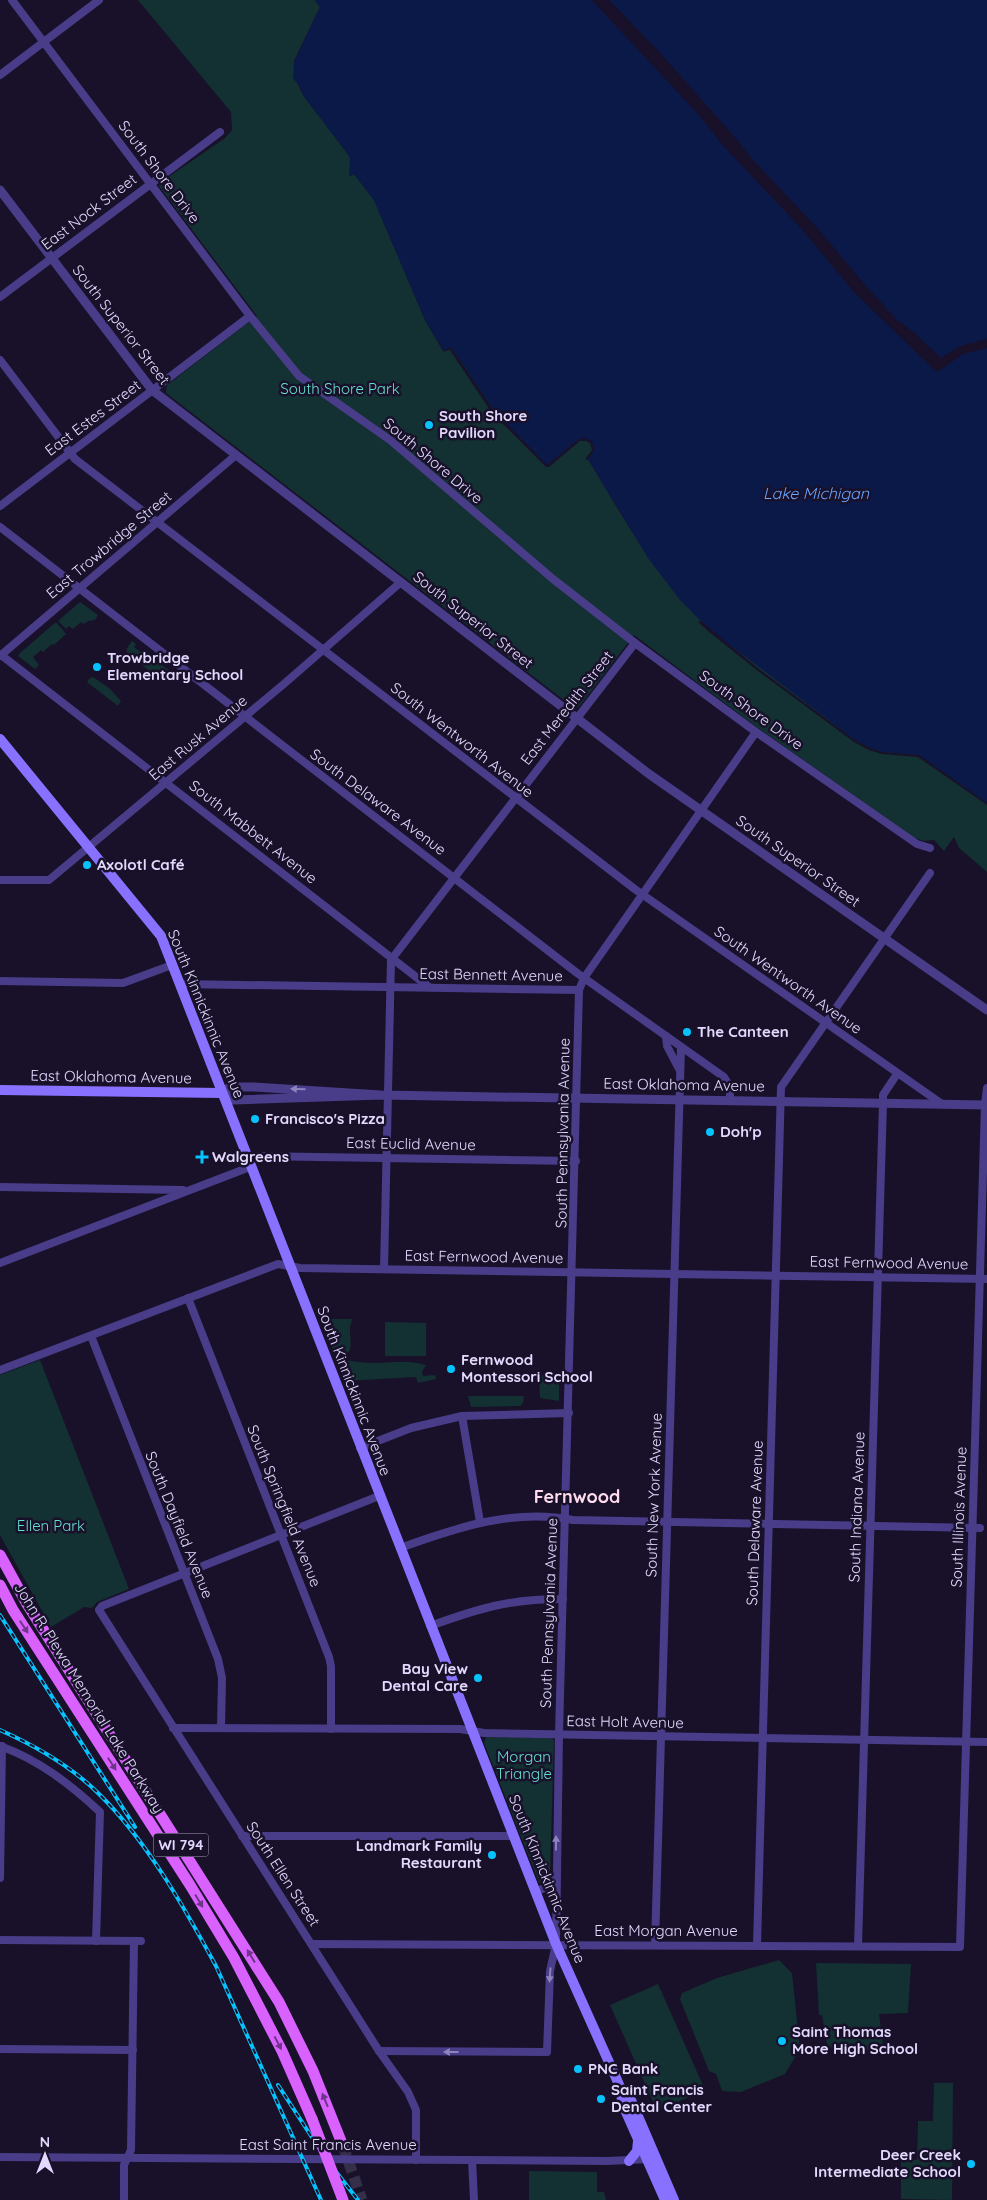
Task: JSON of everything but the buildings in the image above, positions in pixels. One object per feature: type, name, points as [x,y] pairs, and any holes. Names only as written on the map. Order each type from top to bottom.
[{"type":"main road","name":"South Kinnickinnic Avenue","points":[[0,739],[158,931],[535,1892],[556,1944],[621,2089],[631,2100],[665,2200]]},
{"type":"main road","name":"East Oklahoma Avenue","points":[[0,1090],[221,1094]]},
{"type":"main road","name":"John R. Plewa Memorial Lake Parkway","points":[[0,1555],[27,1604],[279,2002],[313,2071],[343,2146]]},
{"type":"main road","name":"John R. Plewa Memorial Lake Parkway","points":[[0,1584],[14,1610],[234,1958],[282,2051],[312,2119],[343,2200]]},
{"type":"main road","name":"South Kinnickinnic Avenue","points":[[621,2089],[622,2103],[638,2140],[674,2200]]},
{"type":"main road","points":[[629,2161],[637,2151],[638,2140]]},
{"type":"street","name":"South Shore Drive","points":[[12,0],[250,316],[299,376],[390,440],[553,578],[635,642],[756,732],[917,844],[930,848]]},
{"type":"street","points":[[0,75],[99,0]]},
{"type":"street","name":"East Nock Street","points":[[0,297],[220,132]]},
{"type":"street","name":"South Superior Street","points":[[0,190],[152,390],[649,774],[987,1010]]},
{"type":"street","name":"East Estes Street","points":[[0,506],[250,316]]},
{"type":"street","name":"South Wentworth Avenue","points":[[0,360],[75,459],[515,799],[642,894],[942,1104]]},
{"type":"street","name":"East Trowbridge Street","points":[[1,656],[236,455]]},
{"type":"street","name":"South Delaware Avenue","points":[[0,527],[584,978],[728,1082],[730,1100]]},
{"type":"street","name":"East Rusk Avenue","points":[[0,880],[50,880],[167,783],[401,582]]},
{"type":"street","name":"East Meredith Street","points":[[393,957],[635,642]]},
{"type":"street","name":"South Mabbett Avenue","points":[[1,656],[393,957],[429,987]]},
{"type":"street","name":"East Bennett Avenue","points":[[180,984],[579,990],[584,978],[756,732]]},
{"type":"street","name":"South Delaware Avenue","points":[[757,1945],[781,1087],[930,873]]},
{"type":"street","points":[[384,1269],[387,1158],[385,1095],[391,960],[393,957]]},
{"type":"street","points":[[0,981],[124,983],[172,964]]},
{"type":"street","name":"South Pennsylvania Avenue","points":[[379,2051],[548,2052],[550,1971],[556,1944],[559,1734],[578,1098],[579,990]]},
{"type":"street","points":[[666,1036],[667,1046],[680,1072]]},
{"type":"street","name":"South New York Avenue","points":[[655,1944],[681,1047]]},
{"type":"street","name":"South Indiana Avenue","points":[[858,1946],[883,1095],[897,1074]]},
{"type":"street","name":"East Oklahoma Avenue","points":[[221,1094],[230,1087],[246,1087],[385,1095],[986,1104]]},
{"type":"street","name":"South Illinois Avenue","points":[[960,1947],[966,1741],[976,1528],[987,1088]]},
{"type":"street","name":"East Euclid Avenue","points":[[246,1156],[576,1160]]},
{"type":"street","points":[[0,1263],[250,1167]]},
{"type":"street","points":[[0,1187],[188,1190]]},
{"type":"street","name":"East Fernwood Avenue","points":[[0,1370],[278,1264],[384,1269],[983,1279]]},
{"type":"street","points":[[983,1279],[987,1285]]},
{"type":"street","name":"South Springfield Avenue","points":[[188,1298],[280,1537],[329,1657],[331,1666],[331,1729]]},
{"type":"street","name":"South Dayfield Avenue","points":[[91,1336],[183,1574],[222,1669],[221,1728]]},
{"type":"street","points":[[360,1448],[411,1428],[462,1416],[569,1413]]},
{"type":"street","points":[[462,1416],[480,1522]]},
{"type":"street","points":[[183,1574],[379,1496]]},
{"type":"street","points":[[400,1548],[480,1522],[536,1516],[667,1522],[976,1528]]},
{"type":"street","name":"South Ellen Street","points":[[183,1574],[102,1606],[99,1610],[379,2051],[408,2092],[416,2110],[416,2160]]},
{"type":"street","points":[[430,1626],[492,1605],[529,1599],[563,1599]]},
{"type":"street","name":"East Holt Avenue","points":[[173,1728],[471,1731],[987,1742]]},
{"type":"street","points":[[0,1878],[1,1746],[46,1767],[80,1793],[100,1812],[96,1941]]},
{"type":"street","points":[[242,1836],[513,1836]]},
{"type":"street","points":[[535,1892],[549,1886],[556,1878]]},
{"type":"street","points":[[0,1940],[138,1941],[131,2150],[124,2165],[124,2200]]},
{"type":"street","name":"East Morgan Avenue","points":[[312,1944],[655,1944],[960,1947]]},
{"type":"street","points":[[0,2048],[133,2050]]},
{"type":"street","name":"East Saint Francis Avenue","points":[[0,2157],[629,2161],[651,2159]]},
{"type":"street","points":[[472,2160],[474,2200]]},
{"type":"green space","name":"South Shore Park","points":[[138,0],[315,0],[320,7],[294,61],[297,82],[303,95],[350,157],[350,176],[354,174],[374,200],[425,320],[443,351],[451,347],[579,439],[592,441],[594,451],[588,459],[613,502],[668,583],[701,621],[919,755],[987,803],[987,872],[959,848],[954,837],[944,851],[934,840],[924,841],[915,838],[758,728],[634,635],[579,707],[574,708],[166,393],[167,385],[257,316],[159,186],[161,182],[225,138],[232,130],[231,112]]},
{"type":"green space","points":[[80,602],[98,615],[95,620],[84,624],[81,622],[73,629],[69,626],[66,629],[58,621]]},
{"type":"green space","points":[[56,622],[66,634],[54,645],[52,644],[43,652],[41,650],[33,657],[39,665],[35,669],[18,656]]},
{"type":"green space","points":[[132,641],[136,644],[134,647],[143,654],[145,652],[170,671],[162,680],[128,655],[126,657],[127,648]]},
{"type":"green space","points":[[93,677],[109,688],[121,701],[118,706],[87,682]]},
{"type":"green space","points":[[321,1319],[353,1319],[350,1327],[351,1344],[349,1352],[339,1356],[335,1355]]},
{"type":"green space","points":[[385,1322],[426,1323],[426,1356],[385,1356]]},
{"type":"green space","name":"Ellen Park","points":[[40,1360],[129,1589],[97,1602],[92,1608],[84,1607],[51,1627],[0,1535],[0,1375]]},
{"type":"green space","points":[[337,1361],[367,1363],[419,1363],[426,1365],[422,1372],[423,1376],[435,1375],[436,1379],[418,1383],[416,1377],[345,1381]]},
{"type":"green space","points":[[539,1375],[559,1375],[559,1401],[540,1398]]},
{"type":"green space","points":[[468,1396],[524,1396],[523,1403],[520,1406],[471,1407]]},
{"type":"green space","name":"Morgan Triangle","points":[[486,1737],[550,1738],[554,1740],[550,1875],[543,1884],[539,1882],[484,1743]]},
{"type":"green space","points":[[779,1960],[792,1973],[800,2049],[785,2074],[741,2092],[722,2091],[716,2074],[709,2071],[680,1999],[682,1993],[717,1978]]},
{"type":"green space","points":[[816,1963],[911,1964],[908,2013],[879,2014],[884,2051],[833,2049],[827,2044],[822,2015],[819,2015]]},
{"type":"green space","points":[[658,1984],[705,2090],[657,2111],[610,2005]]},
{"type":"green space","points":[[934,2083],[953,2083],[952,2200],[901,2199],[901,2160],[917,2160],[918,2121],[933,2121]]},
{"type":"green space","points":[[529,2171],[597,2172],[597,2192],[604,2192],[606,2200],[529,2200]]},
{"type":"water","name":"Lake Michigan","points":[[315,0],[592,0],[801,228],[855,293],[937,372],[963,354],[987,348],[987,803],[919,755],[883,752],[855,740],[709,629],[680,600],[648,558],[588,459],[594,451],[592,441],[579,439],[547,466],[494,411],[452,348],[444,351],[425,320],[374,200],[354,174],[349,177],[350,157],[303,95],[301,88],[293,78],[294,62],[320,7]]},
{"type":"water","points":[[609,0],[987,0],[987,339],[961,346],[941,358],[912,331],[898,321],[818,229],[751,158],[660,53]]},
{"type":"pier","points":[[592,0],[595,0],[702,114],[724,143],[802,226],[857,292],[937,369],[962,352],[987,346],[987,348],[963,354],[937,372],[855,293],[801,228]]},
{"type":"pier","points":[[607,0],[660,53],[751,158],[818,229],[898,321],[912,331],[941,358],[961,346],[987,339],[987,342],[962,348],[940,361],[910,333],[896,323],[861,285],[817,231],[749,160],[736,142]]},
{"type":"pier","points":[[451,347],[494,411],[547,465],[579,439],[586,438],[592,441],[594,451],[588,459],[586,461],[592,450],[590,443],[580,441],[549,467],[546,467],[492,413],[450,350],[442,352]]},
{"type":"pier","points":[[701,621],[759,669],[855,740],[883,752],[919,755],[987,803],[987,805],[918,757],[882,754],[854,742],[758,671],[698,622]]},
{"type":"tunnel","points":[[343,2146],[362,2200]]},
{"type":"railway","points":[[0,1615],[135,1827]]},
{"type":"railway","points":[[0,1730],[27,1743],[77,1774],[116,1812],[149,1854],[178,1898],[216,1966],[321,2200]]},
{"type":"railway","points":[[278,2085],[326,2159],[358,2200]]},
{"type":"place","name":"South Shore Pavilion","points":[[429,425]]},
{"type":"place","name":"Trowbridge Elementary School","points":[[97,667]]},
{"type":"place","name":"Axolotl Café","points":[[87,865]]},
{"type":"place","name":"The Canteen","points":[[687,1032]]},
{"type":"place","name":"Francisco's Pizza","points":[[255,1119]]},
{"type":"place","name":"Doh'p","points":[[710,1132]]},
{"type":"place","name":"Walgreens","points":[[202,1157]]},
{"type":"place","name":"Fernwood Montessori School","points":[[451,1369]]},
{"type":"place","name":"Bay View Dental Care","points":[[478,1678]]},
{"type":"place","name":"Landmark Family Restaurant","points":[[492,1855]]},
{"type":"place","name":"Saint Thomas More High School","points":[[782,2041]]},
{"type":"place","name":"PNC Bank","points":[[578,2069]]},
{"type":"place","name":"Saint Francis Dental Center","points":[[601,2099]]},
{"type":"place","name":"Deer Creek Intermediate School","points":[[971,2164]]},
{"type":"district","name":"Fernwood","points":[[577,1497]]}]
